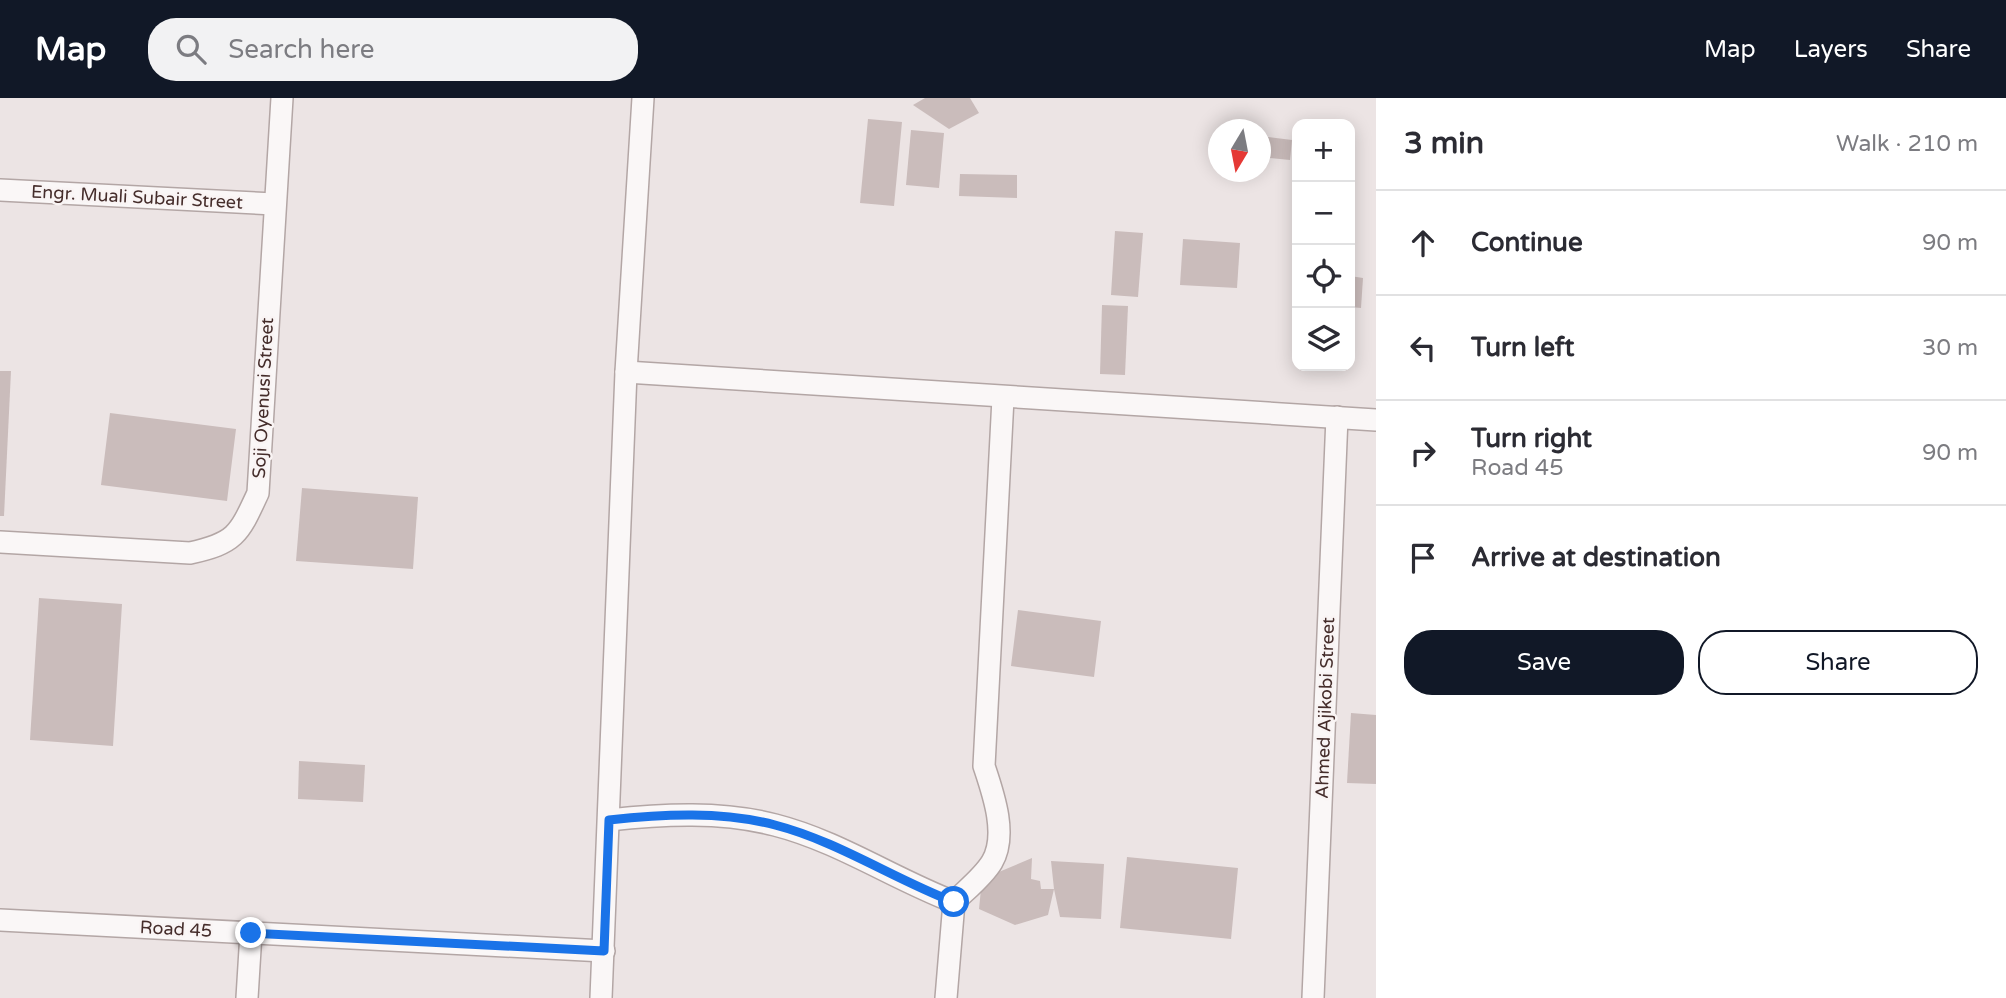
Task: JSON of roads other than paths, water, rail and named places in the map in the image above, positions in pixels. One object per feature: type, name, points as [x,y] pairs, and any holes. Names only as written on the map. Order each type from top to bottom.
[{"type":"street","name":"Soji Oyenusi Street","points":[[0,542],[190,553],[215,548],[239,533],[258,493],[282,98]]},
{"type":"street","points":[[601,998],[625,372],[643,98]]},
{"type":"street","name":"Engr. Muali Subair Street","points":[[0,190],[274,204]]},
{"type":"street","points":[[625,372],[1376,421]]},
{"type":"street","points":[[946,998],[954,902],[993,861],[999,832],[993,794],[984,766],[1003,398]]},
{"type":"street","name":"Ahmed Ajikobi Street","points":[[1313,998],[1337,417]]},
{"type":"street","points":[[609,820],[658,815],[714,817],[775,825],[839,850],[910,885],[954,902]]},
{"type":"street","name":"Road 45","points":[[0,920],[604,951]]},
{"type":"street","points":[[247,998],[251,933]]}]
